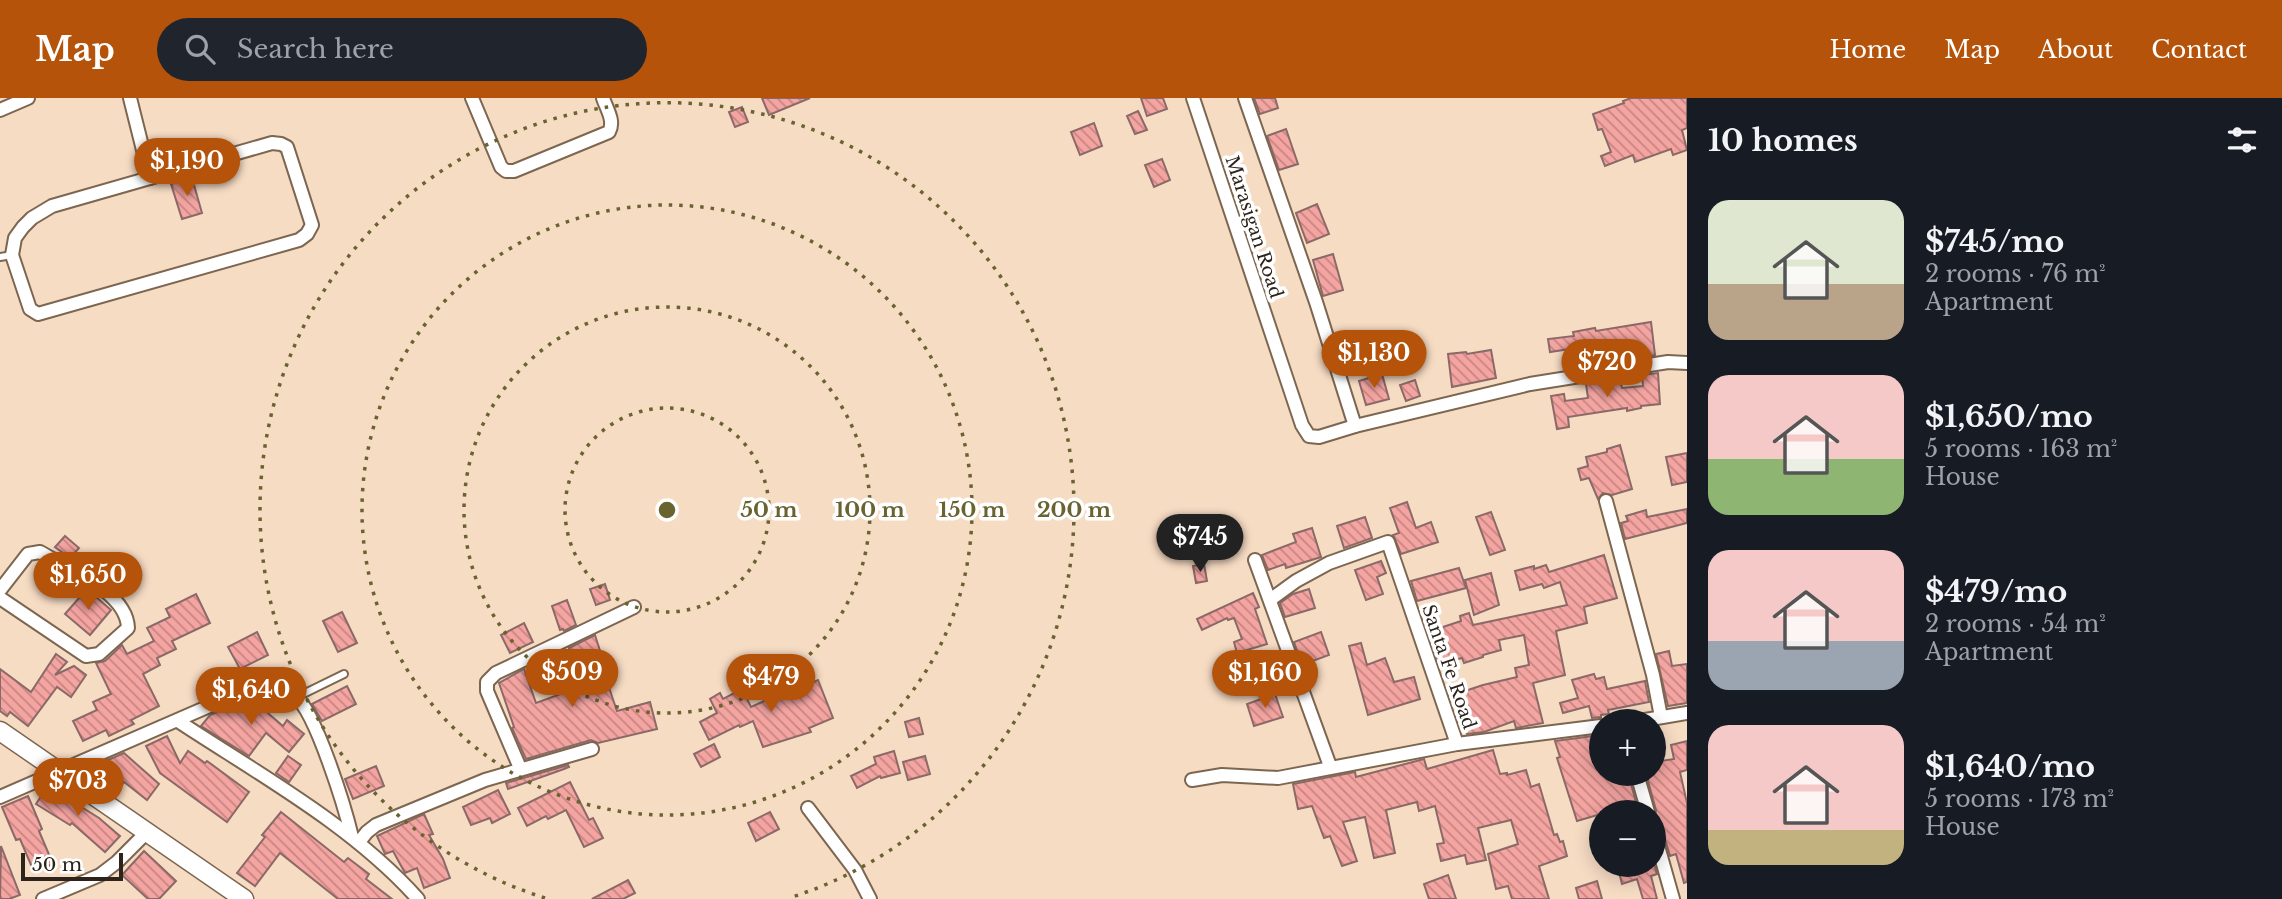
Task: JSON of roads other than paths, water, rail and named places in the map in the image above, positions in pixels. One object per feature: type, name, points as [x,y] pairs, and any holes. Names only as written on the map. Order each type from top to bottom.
[{"type":"street","points":[[0,110],[28,98]]},
{"type":"street","points":[[130,98],[150,178]]},
{"type":"street","points":[[472,98],[501,167],[506,171],[514,171],[609,132],[612,120],[603,98]]},
{"type":"street","name":"Marasigan Road","points":[[1193,98],[1301,425],[1309,436],[1319,437],[1530,384],[1668,362],[1687,363]]},
{"type":"street","points":[[1245,98],[1355,426]]},
{"type":"street","points":[[272,143],[287,147],[312,225],[307,234],[299,240],[38,314],[30,309],[6,256],[23,227],[52,206],[272,143]]},
{"type":"street","points":[[1606,500],[1653,675],[1659,709]]},
{"type":"street","name":"Santa Fe Road","points":[[1270,600],[1296,581],[1329,563],[1388,542],[1457,744],[1589,728]]},
{"type":"street","points":[[0,590],[28,554],[40,552],[113,596],[125,611],[128,628],[99,654],[86,656],[0,598]]},
{"type":"street","points":[[1255,559],[1330,766]]},
{"type":"street","points":[[520,768],[487,691],[487,682],[496,673],[634,607]]},
{"type":"street","points":[[0,797],[258,686],[272,685],[297,697],[307,711],[356,839]]},
{"type":"street","points":[[1666,717],[1687,713]]},
{"type":"street","points":[[178,721],[356,839],[382,861],[418,899]]},
{"type":"street","points":[[0,731],[244,899]]},
{"type":"street","points":[[1192,780],[1222,775],[1278,778],[1457,744]]},
{"type":"street","points":[[356,839],[376,825],[520,768],[592,749]]},
{"type":"street","points":[[808,808],[855,870],[870,899]]},
{"type":"street","points":[[43,899],[100,875],[147,832]]},
{"type":"street","points":[[1666,874],[1673,899]]},
{"type":"lane","points":[[297,697],[344,674]]}]
